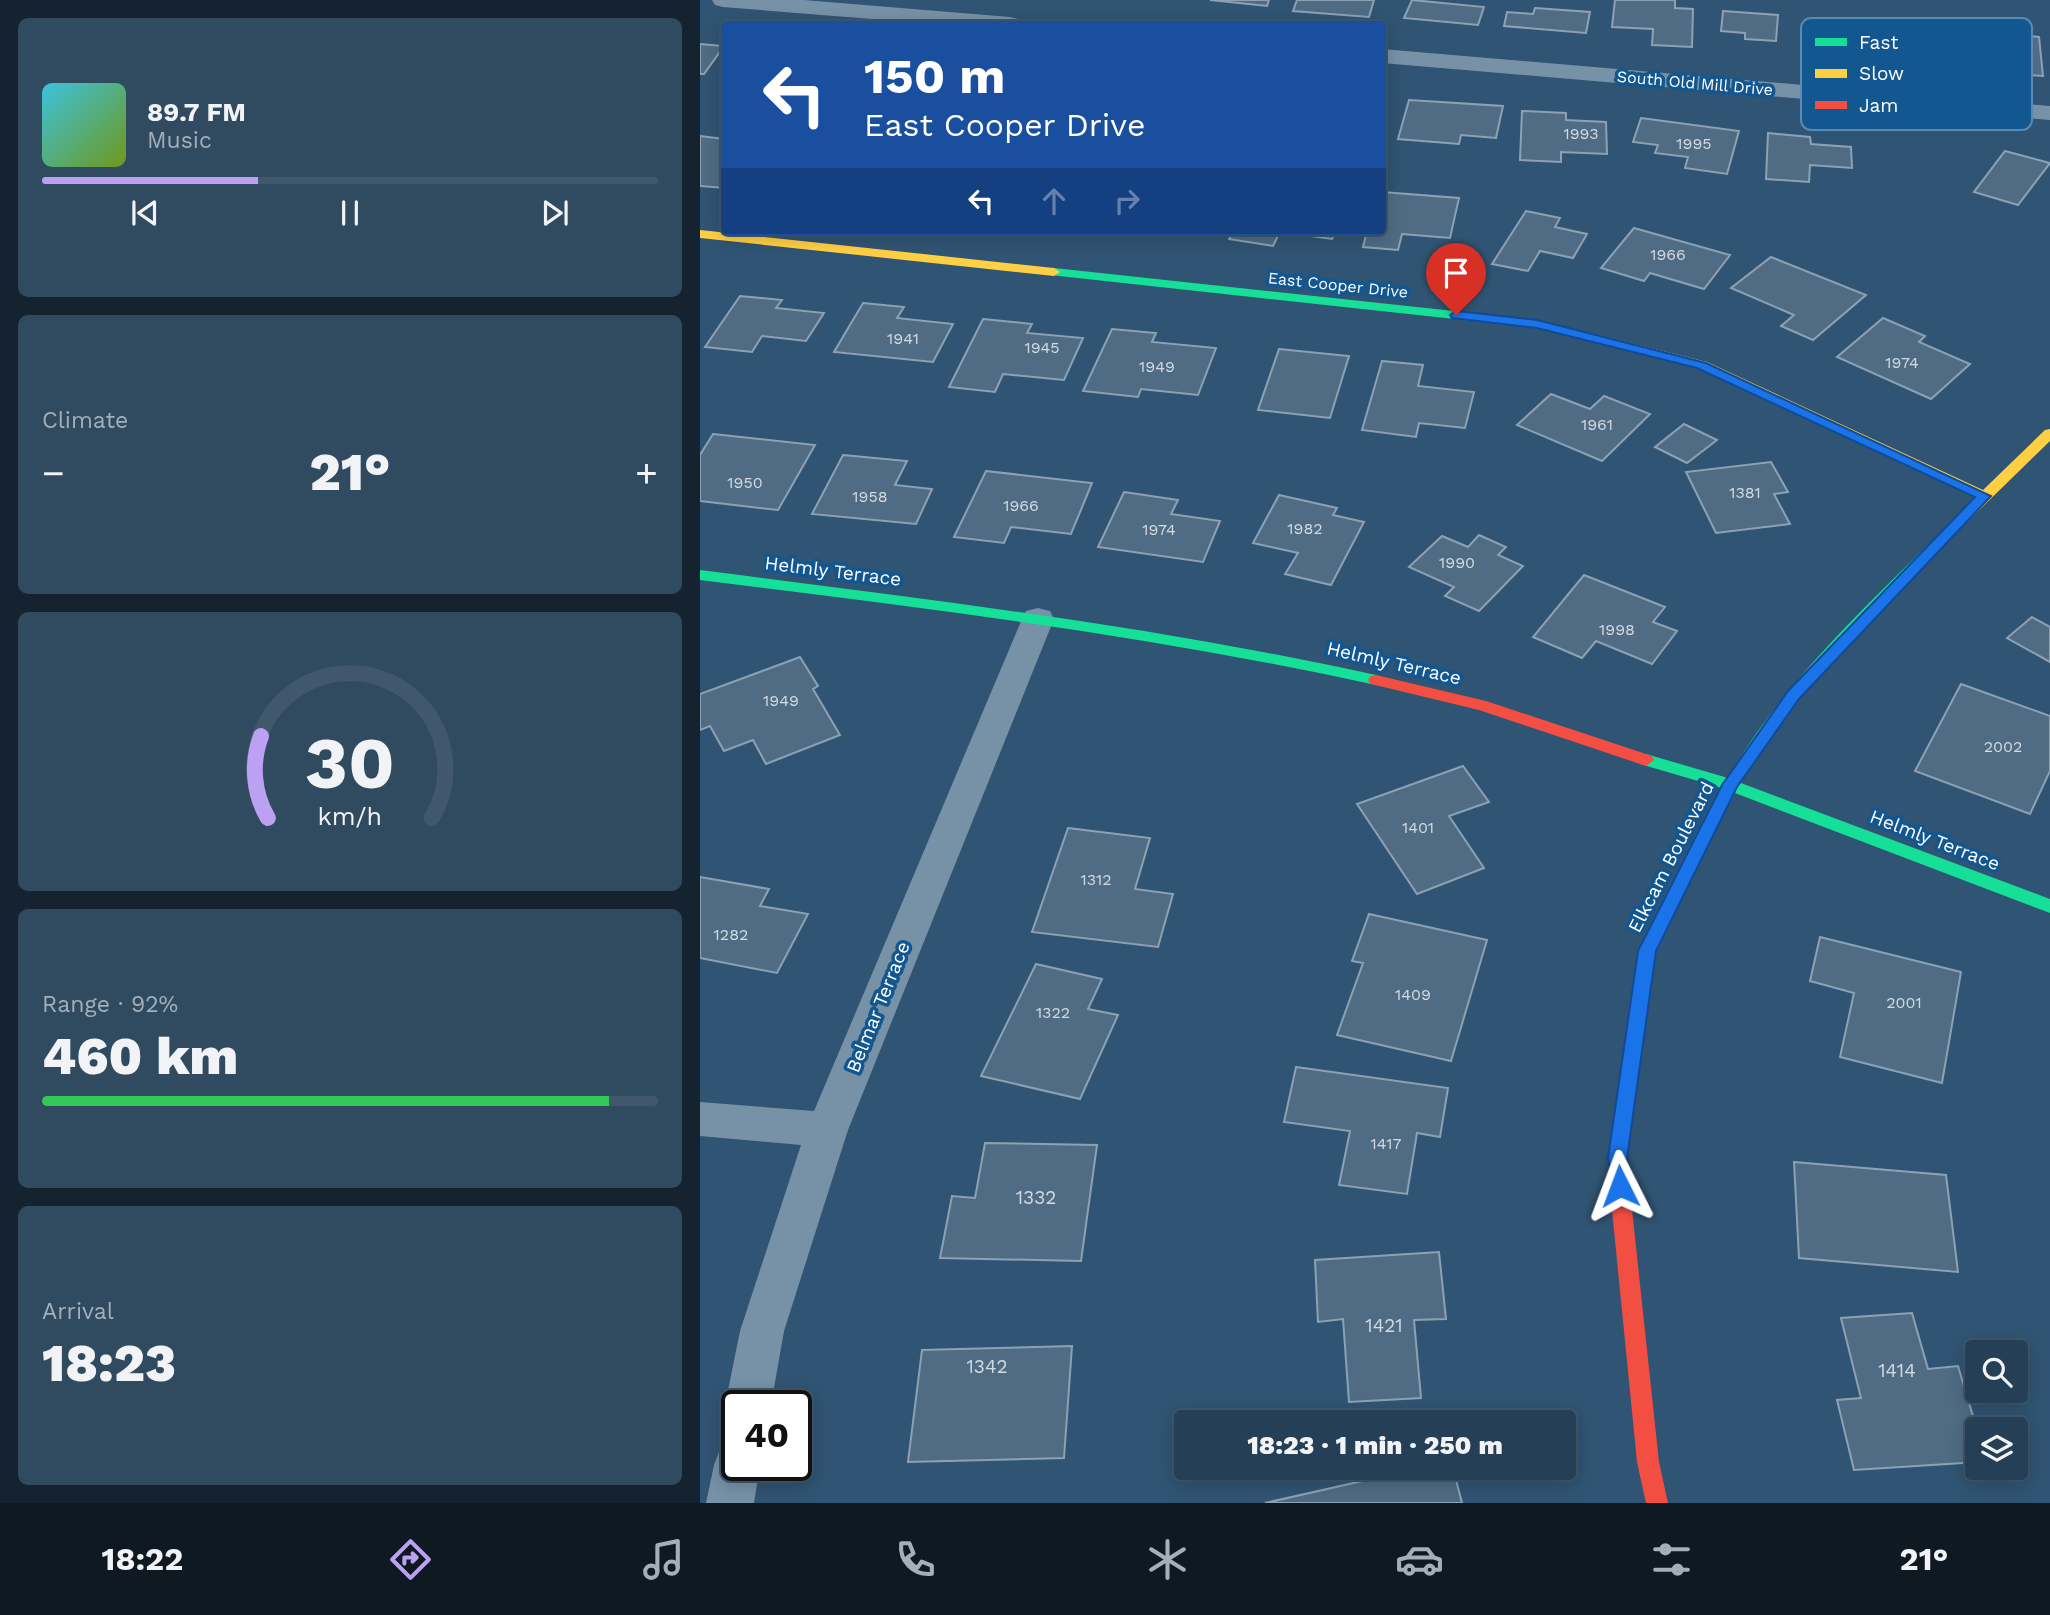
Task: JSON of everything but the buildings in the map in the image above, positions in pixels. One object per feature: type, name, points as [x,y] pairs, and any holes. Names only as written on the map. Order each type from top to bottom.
[{"type":"street","points":[[723,0],[974,21]]},
{"type":"street","name":"South Old Mill Drive","points":[[1386,56],[1801,92]]},
{"type":"street","name":"South Old Mill Drive","points":[[2032,111],[2050,113]]},
{"type":"street","name":"East Cooper Drive","points":[[700,234],[1537,324],[1702,365],[1984,496]]},
{"type":"street","name":"Elkcam Boulevard","points":[[1657,1503],[1648,1462],[1617,1158],[1647,951],[1730,785],[1793,695],[1984,496],[2050,433]]},
{"type":"street","name":"Helmly Terrace","points":[[700,575],[1038,619],[1281,658],[1481,705],[1613,751],[1730,785],[2050,906]]},
{"type":"street","name":"Belmar Terrace","points":[[751,1390],[762,1331],[827,1130],[1038,619]]},
{"type":"street","points":[[700,1119],[827,1130]]},
{"type":"street","points":[[730,1503],[734,1481]]},
{"type":"traffic: fast","points":[[1054,272],[1537,324],[1574,333]]},
{"type":"traffic: fast","points":[[1719,808],[1742,767],[1799,690],[1831,653],[1966,515]]},
{"type":"traffic: fast","points":[[700,575],[955,607],[1124,632],[1376,680]]},
{"type":"traffic: fast","points":[[1646,760],[1730,785],[2050,906]]},
{"type":"traffic: slow","points":[[700,234],[1054,272]]},
{"type":"traffic: slow","points":[[1574,333],[1702,365],[1984,496]]},
{"type":"traffic: slow","points":[[1966,515],[2050,433]]},
{"type":"traffic: slow","points":[[1621,1200],[1617,1158],[1647,951],[1719,808]]},
{"type":"traffic: jam","points":[[1376,680],[1481,705],[1646,760]]},
{"type":"traffic: jam","points":[[1621,1200],[1648,1462],[1657,1503]]},
{"type":"route","points":[[1456,315],[1537,324],[1702,365],[1984,496],[1793,695],[1730,785],[1647,951],[1617,1158],[1620,1186]]}]
